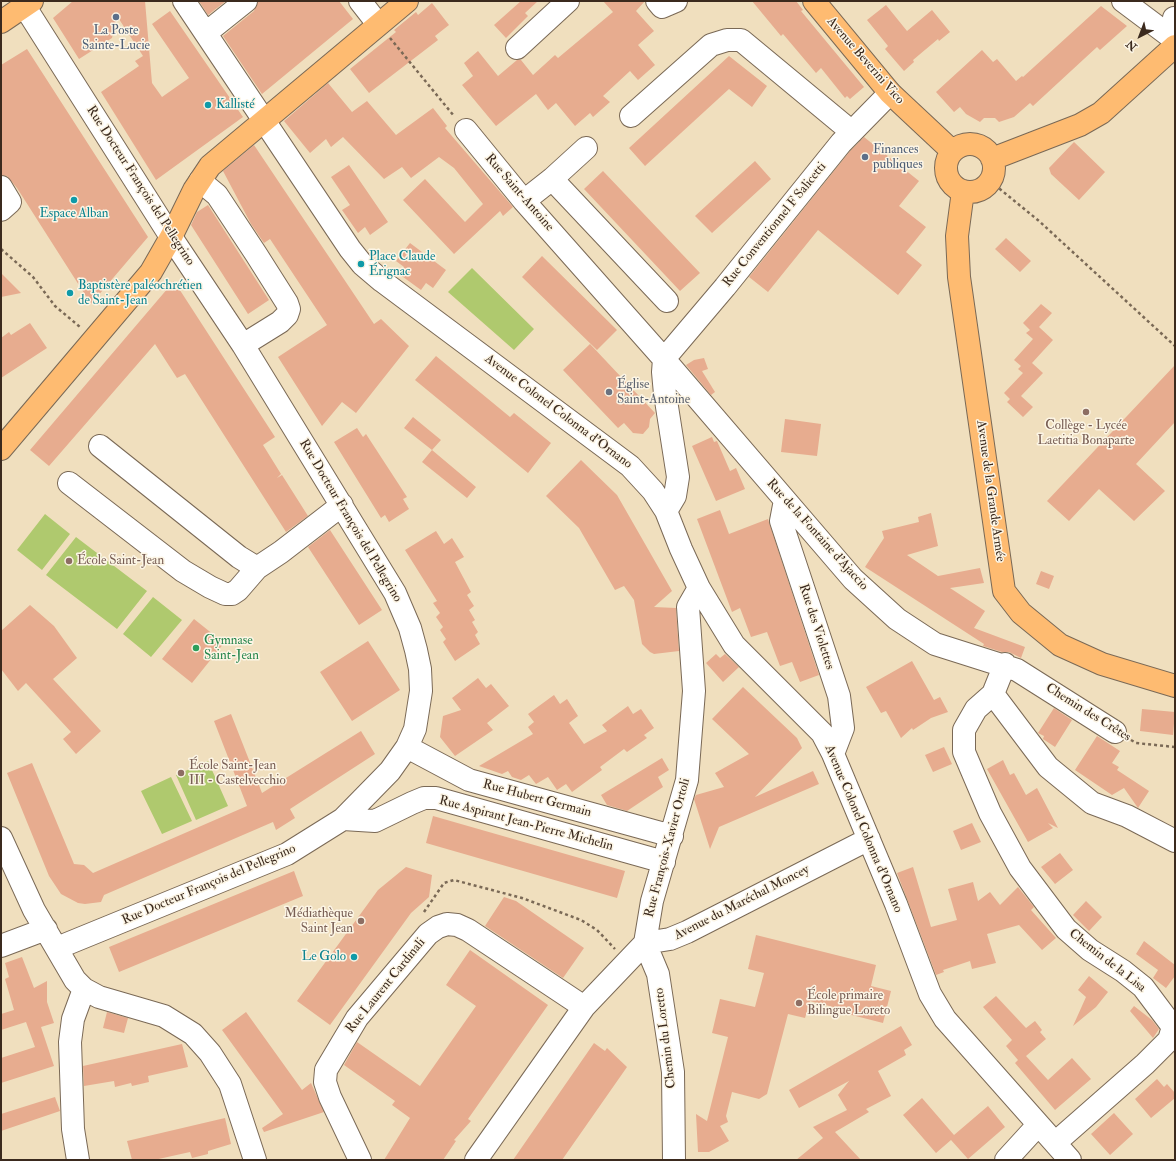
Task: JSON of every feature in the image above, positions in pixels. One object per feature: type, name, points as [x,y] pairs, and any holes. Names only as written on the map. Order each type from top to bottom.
[{"type":"main road","points":[[1,449],[97,338],[151,272],[200,180],[215,160],[407,1]]},
{"type":"main road","name":"Avenue Beverini Vico","points":[[814,1],[890,93],[952,151]]},
{"type":"main road","points":[[1,22],[29,4]]},
{"type":"main road","points":[[992,159],[1080,125],[1101,112],[1173,29]]},
{"type":"main road","points":[[964,145],[983,148],[992,159],[994,166],[990,181],[978,191],[963,191],[955,188],[946,174],[945,166],[952,151],[964,145]]},
{"type":"main road","name":"Avenue de la Grande Armée","points":[[963,191],[957,236],[959,277],[1004,591],[1021,613],[1060,645],[1102,664],[1175,686]]},
{"type":"street","name":"Avenue Colonel Colonna d'Ornano","points":[[184,1],[350,249],[362,264],[382,281],[630,466],[653,491],[666,511],[699,588],[734,645],[816,728],[833,754],[934,1000],[945,1019],[1070,1160]]},
{"type":"street","points":[[206,33],[246,1]]},
{"type":"street","points":[[360,1],[378,24]]},
{"type":"street","points":[[517,48],[568,1]]},
{"type":"street","points":[[657,1],[662,7],[676,1]]},
{"type":"street","points":[[1124,1],[1173,29]]},
{"type":"street","name":"Rue Docteur François del Pellegrino","points":[[29,4],[171,237],[243,346],[395,593],[410,628],[416,650],[420,669],[421,690],[415,729],[407,747],[390,771],[343,820],[287,854],[57,948]]},
{"type":"street","points":[[631,116],[711,45],[727,40],[740,40],[852,132]]},
{"type":"street","name":"Rue Conventionnel F Salicetti","points":[[664,358],[726,287],[852,132],[890,93]]},
{"type":"street","name":"Rue Saint-Antoine","points":[[466,130],[524,201],[664,358]]},
{"type":"street","points":[[524,201],[552,179],[586,148]]},
{"type":"street","points":[[552,179],[667,302]]},
{"type":"street","points":[[200,180],[217,196],[256,254],[287,303],[289,309],[287,315],[280,322],[243,346]]},
{"type":"street","points":[[1,187],[10,202],[1,210]]},
{"type":"street","points":[[664,358],[663,372],[665,394],[678,477],[675,496],[666,511]]},
{"type":"street","name":"Rue de la Fontaine d'Ajaccio","points":[[664,358],[853,578],[897,619],[935,644],[1005,664]]},
{"type":"street","points":[[100,446],[239,557],[257,568]]},
{"type":"street","points":[[69,482],[183,571],[225,594],[232,594],[238,590],[257,568],[281,552],[342,505]]},
{"type":"street","name":"Rue des Violettes","points":[[785,500],[781,521],[839,696],[844,728],[833,754]]},
{"type":"street","name":"Rue François-Xavier Ortoli","points":[[645,943],[652,901],[672,836],[688,772],[694,691],[688,607],[699,588]]},
{"type":"street","name":"Chemin de la Lisa","points":[[1005,664],[993,694],[976,709],[964,730],[964,752],[990,813],[1020,868],[1066,929],[1090,950],[1123,970],[1143,987],[1173,1027],[1169,1040],[1145,1064],[1055,1143]]},
{"type":"street","name":"Chemin des Crêtes","points":[[1005,664],[1017,670],[1115,732]]},
{"type":"street","points":[[993,694],[1048,767],[1092,803],[1127,816],[1175,841]]},
{"type":"street","name":"Rue Hubert Germain","points":[[407,747],[469,780],[672,836]]},
{"type":"street","name":"Rue Aspirant Jean-Pierre Michelin","points":[[343,820],[375,821],[424,798],[436,798],[664,862]]},
{"type":"street","points":[[1,838],[31,903],[75,980],[84,989],[99,997],[164,1016],[192,1034],[210,1053],[230,1084],[256,1160]]},
{"type":"street","name":"Avenue du Maréchal Moncey","points":[[645,943],[670,939],[687,932],[869,839]]},
{"type":"street","name":"Rue Laurent Cardinali","points":[[360,1160],[330,1097],[325,1082],[326,1070],[357,1018],[433,930],[447,924],[457,925],[468,930],[584,1007]]},
{"type":"street","points":[[1,946],[46,929]]},
{"type":"street","points":[[476,1160],[584,1007],[627,960],[645,943]]},
{"type":"street","name":"Chemin du Loretto","points":[[645,943],[658,974],[673,1072],[674,1160]]},
{"type":"street","points":[[78,1160],[73,1129],[70,1042],[73,1019],[84,989]]},
{"type":"street","points":[[1006,1160],[1038,1125]]},
{"type":"path","points":[[378,24],[466,130]]},
{"type":"path","points":[[990,181],[1040,221],[1175,346]]},
{"type":"path","points":[[1,249],[33,277],[55,306],[68,319],[97,338]]},
{"type":"path","name":"Chemin des Crêtes","points":[[1115,732],[1136,743],[1175,747]]},
{"type":"path","points":[[422,914],[444,883],[454,880],[522,898],[581,920],[596,930],[627,960]]},
{"type":"green space","points":[[472,268],[534,329],[514,350],[448,292]]},
{"type":"green space","points":[[45,514],[70,534],[42,570],[17,550]]},
{"type":"green space","points":[[76,537],[147,591],[117,629],[46,575]]},
{"type":"green space","points":[[153,597],[182,620],[151,657],[123,634]]},
{"type":"green space","points":[[208,761],[228,806],[196,820],[176,775]]},
{"type":"green space","points":[[171,777],[192,821],[162,834],[141,791]]},
{"type":"building","points":[[73,1],[145,1],[152,83],[162,97],[189,78],[152,24],[170,11],[243,117],[156,180],[101,92],[139,66],[135,61],[143,56],[117,16],[112,38],[79,59],[53,18]]},
{"type":"building","points":[[199,1],[226,1],[208,15]]},
{"type":"building","points":[[258,1],[339,1],[353,19],[262,94],[223,36],[254,11]]},
{"type":"building","points":[[521,1],[538,1],[525,13],[528,16],[506,38],[494,25]]},
{"type":"building","points":[[603,1],[645,1],[636,11],[654,31],[638,45],[655,65],[638,80],[630,71],[603,96],[610,102],[593,117],[590,113],[575,126],[556,103],[548,110],[536,94],[496,126],[462,85],[473,76],[464,63],[478,51],[498,76],[517,60],[521,60],[533,75],[555,55],[558,58],[613,12]]},
{"type":"building","points":[[752,1],[796,1],[803,10],[801,11],[864,87],[850,99],[847,96],[845,98],[821,68],[816,73],[783,34],[781,36]]},
{"type":"building","points":[[432,3],[449,25],[435,36],[438,40],[369,93],[350,69],[396,32],[394,30],[416,12],[418,15]]},
{"type":"building","points":[[886,5],[907,31],[932,10],[950,32],[939,41],[938,39],[913,60],[914,62],[904,71],[885,49],[888,46],[867,20]]},
{"type":"building","points":[[1101,6],[1127,26],[1100,50],[1097,47],[1033,106],[1030,103],[1014,117],[999,122],[995,118],[984,118],[980,122],[966,114],[960,107],[954,112],[936,92],[982,50],[993,62],[997,59],[1016,81],[1022,76],[1023,77]]},
{"type":"building","name":"Espace Alban","points":[[27,49],[148,237],[91,304],[17,188],[7,176],[1,175],[1,65]]},
{"type":"building","points":[[729,56],[767,86],[752,107],[729,89],[645,166],[629,148]]},
{"type":"building","points":[[328,83],[352,112],[367,101],[396,135],[433,108],[447,126],[445,128],[513,207],[503,216],[500,211],[454,254],[403,200],[425,179],[465,222],[483,204],[454,168],[439,157],[411,178],[402,167],[384,179],[343,137],[331,147],[326,139],[310,153],[284,121]]},
{"type":"building","points":[[864,137],[919,181],[899,206],[926,227],[906,252],[922,265],[898,295],[818,230],[768,292],[749,277],[850,151]]},
{"type":"building","points":[[1074,142],[1105,172],[1079,200],[1051,174],[1049,168]]},
{"type":"building","points":[[254,145],[374,324],[381,319],[409,346],[356,413],[342,402],[322,426],[278,357],[327,325],[270,239],[264,243],[251,224],[223,171]]},
{"type":"building","points":[[755,161],[771,179],[712,233],[695,216]]},
{"type":"building","points":[[349,165],[388,222],[370,235],[365,227],[358,233],[342,210],[350,205],[331,177]]},
{"type":"building","points":[[603,171],[700,273],[680,291],[584,189]]},
{"type":"building","points":[[208,205],[269,300],[248,314],[191,225],[197,212]]},
{"type":"building","points":[[1006,238],[1031,261],[1020,272],[995,249]]},
{"type":"building","points":[[410,243],[446,270],[433,288],[426,283],[421,290],[399,274],[404,267],[396,261]]},
{"type":"building","points":[[542,256],[617,330],[597,350],[522,277]]},
{"type":"building","points":[[1,273],[21,293],[1,297]]},
{"type":"building","points":[[174,281],[275,437],[263,445],[281,474],[277,478],[282,475],[308,516],[286,532],[185,374],[177,378],[155,344],[49,466],[30,450]]},
{"type":"building","points":[[1041,304],[1052,313],[1039,327],[1053,340],[1032,363],[1043,373],[1021,396],[1033,407],[1023,417],[1007,402],[1010,399],[1004,393],[1023,373],[1018,369],[1021,366],[1014,360],[1033,339],[1026,333],[1030,330],[1023,323]]},
{"type":"building","points":[[30,323],[47,348],[1,378],[1,338],[9,332],[11,335]]},
{"type":"building","name":"Église Saint-Antoine","points":[[590,344],[655,413],[650,419],[649,427],[643,434],[633,433],[624,423],[618,428],[563,370]]},
{"type":"building","points":[[436,356],[510,417],[514,413],[551,443],[528,473],[415,380]]},
{"type":"building","points":[[704,358],[708,369],[702,371],[715,392],[711,395],[686,365],[694,360]]},
{"type":"building","points":[[1175,365],[1175,422],[1136,464],[1165,491],[1134,521],[1099,489],[1069,521],[1047,501]]},
{"type":"building","points":[[413,417],[441,440],[432,450],[404,428]]},
{"type":"building","points":[[785,419],[821,424],[817,456],[781,452]]},
{"type":"building","points":[[357,428],[363,437],[366,434],[407,497],[403,499],[409,509],[389,522],[385,515],[381,518],[334,442]]},
{"type":"building","points":[[712,437],[714,442],[717,441],[730,471],[736,468],[745,489],[716,501],[692,446]]},
{"type":"building","points":[[432,450],[476,487],[467,498],[422,462]]},
{"type":"building","points":[[581,460],[617,495],[672,591],[654,607],[676,608],[679,651],[654,654],[642,644],[634,600],[624,586],[615,590],[579,528],[546,496]]},
{"type":"building","points":[[720,510],[729,534],[768,519],[819,675],[800,682],[792,662],[780,666],[767,632],[751,637],[740,608],[732,612],[697,519]]},
{"type":"building","points":[[931,513],[938,546],[907,555],[938,576],[980,568],[984,583],[950,588],[985,611],[974,628],[1025,647],[1021,658],[1009,652],[1002,652],[983,646],[984,644],[865,567],[884,538],[882,531],[919,522],[918,517]]},
{"type":"building","points":[[330,530],[382,610],[359,625],[308,547]]},
{"type":"building","points":[[436,531],[444,544],[452,538],[464,557],[455,562],[471,592],[467,595],[474,606],[469,610],[475,620],[472,622],[478,632],[475,635],[480,644],[455,661],[443,642],[446,639],[440,630],[443,627],[436,617],[440,613],[433,603],[437,601],[405,550]]},
{"type":"building","points":[[1041,571],[1054,576],[1049,589],[1036,584]]},
{"type":"building","points":[[30,605],[54,626],[77,658],[53,679],[101,731],[76,754],[63,739],[71,732],[26,683],[18,691],[1,669],[1,631]]},
{"type":"building","name":"Gymnase Saint-Jean","points":[[194,619],[224,643],[192,683],[162,659]]},
{"type":"building","points":[[368,641],[400,690],[352,721],[320,672]]},
{"type":"building","points":[[716,654],[720,658],[725,654],[739,667],[723,682],[706,663]]},
{"type":"building","points":[[912,661],[934,700],[940,697],[948,712],[931,718],[913,730],[912,728],[901,738],[886,711],[881,713],[866,687]]},
{"type":"building","points":[[478,678],[486,688],[491,684],[509,706],[487,723],[493,730],[455,756],[440,737],[443,716],[461,710],[452,698]]},
{"type":"building","points":[[743,687],[797,738],[802,748],[755,797],[813,771],[819,784],[719,827],[710,849],[694,799],[696,795],[724,787],[715,773],[749,754],[712,719]]},
{"type":"building","points":[[554,695],[560,704],[567,699],[578,716],[569,723],[584,744],[607,731],[602,725],[628,706],[633,714],[641,709],[654,728],[644,735],[647,738],[627,752],[624,749],[600,767],[602,770],[572,792],[566,784],[557,790],[548,777],[536,784],[529,775],[521,780],[512,777],[508,771],[502,774],[479,766],[533,734],[528,727],[534,722],[528,714]]},
{"type":"building","points":[[1054,708],[1072,720],[1055,747],[1043,739],[1044,736],[1038,733]]},
{"type":"building","points":[[1142,709],[1175,712],[1173,735],[1140,731]]},
{"type":"building","points":[[231,714],[262,793],[361,731],[375,754],[290,809],[295,818],[276,830],[273,822],[104,895],[101,902],[85,904],[78,903],[61,894],[49,876],[7,773],[32,763],[74,864],[84,865],[93,873],[247,806],[214,721]]},
{"type":"building","points":[[1097,736],[1120,751],[1112,763],[1119,767],[1117,770],[1149,791],[1138,808],[1124,788],[1112,795],[1075,770]]},
{"type":"building","points":[[944,747],[952,764],[933,772],[925,755]]},
{"type":"building","points":[[662,758],[669,770],[658,777],[663,787],[627,811],[607,805],[601,795]]},
{"type":"building","points":[[1003,760],[1010,775],[1014,773],[1026,795],[1037,788],[1058,828],[1048,823],[1053,828],[1028,842],[987,769]]},
{"type":"building","points":[[433,816],[625,871],[617,898],[426,843]]},
{"type":"building","points":[[972,823],[981,842],[961,850],[953,831]]},
{"type":"building","points":[[1060,853],[1073,870],[1055,884],[1041,867]]},
{"type":"building","name":"Le Golo","points":[[406,867],[432,875],[429,897],[411,913],[330,1025],[297,1001],[378,890]]},
{"type":"building","points":[[913,867],[931,927],[957,920],[948,889],[973,882],[978,901],[990,892],[1000,905],[1018,887],[1034,907],[1031,910],[1056,938],[1042,950],[1019,925],[987,934],[996,963],[972,969],[970,961],[943,970],[944,972],[936,975],[897,873]]},
{"type":"building","points":[[294,871],[303,896],[119,972],[109,947]]},
{"type":"building","points":[[504,897],[516,901],[584,948],[563,978],[485,926]]},
{"type":"building","points":[[1086,901],[1102,917],[1089,931],[1073,915]]},
{"type":"building","points":[[756,935],[876,965],[871,986],[891,991],[883,1023],[844,1013],[845,1010],[810,1001],[805,1018],[788,1014],[767,1094],[759,1099],[732,1092],[726,1116],[728,1122],[720,1126],[729,1141],[709,1152],[698,1152],[696,1114],[707,1121],[728,1037],[712,1033],[720,999],[755,1007],[764,973],[748,969]]},
{"type":"building","points":[[1144,941],[1175,965],[1175,976],[1166,988],[1153,978],[1158,970],[1136,954]]},
{"type":"building","points":[[470,950],[548,1005],[468,1119],[471,1121],[454,1140],[456,1141],[443,1160],[384,1160],[410,1118],[392,1105],[395,1101],[344,1065],[357,1042],[420,1086],[476,1006],[446,985]]},
{"type":"building","points":[[22,957],[34,988],[47,981],[47,1002],[54,1023],[41,1027],[54,1066],[1,1083],[1,1058],[35,1047],[26,1022],[1,1030],[1,1014],[14,1010],[5,979],[9,977],[5,963]]},
{"type":"building","points":[[1089,976],[1108,992],[1096,1007],[1073,1026],[1086,997],[1078,990]]},
{"type":"building","points":[[996,996],[1026,1028],[1035,1021],[1042,1030],[1040,1032],[1046,1039],[1026,1056],[1048,1080],[1072,1058],[1091,1079],[1055,1110],[1015,1063],[1018,1060],[1006,1046],[1012,1040],[983,1007]]},
{"type":"building","points":[[1134,1006],[1152,1020],[1159,1029],[1153,1038],[1130,1011]]},
{"type":"building","points":[[107,1012],[128,1018],[124,1033],[103,1028]]},
{"type":"building","points":[[246,1012],[302,1090],[311,1083],[324,1112],[264,1132],[262,1128],[283,1114],[222,1030]]},
{"type":"building","points":[[901,1026],[912,1045],[904,1050],[906,1055],[878,1071],[891,1096],[866,1109],[869,1112],[835,1132],[861,1160],[796,1160],[823,1138],[813,1127],[847,1110],[838,1095],[849,1081],[799,1108],[789,1090]]},
{"type":"building","points":[[594,1043],[605,1051],[607,1048],[627,1067],[562,1160],[513,1160]]},
{"type":"building","points":[[182,1044],[188,1067],[148,1076],[149,1082],[132,1086],[131,1083],[115,1087],[114,1081],[84,1086],[83,1066]]},
{"type":"building","points":[[1157,1079],[1164,1087],[1167,1084],[1175,1093],[1175,1098],[1151,1118],[1135,1099]]},
{"type":"building","points":[[55,1097],[60,1111],[1,1131],[1,1114]]},
{"type":"building","points":[[922,1098],[954,1135],[988,1106],[1005,1127],[968,1159],[951,1140],[936,1153],[903,1115]]},
{"type":"building","points":[[1114,1113],[1133,1134],[1110,1155],[1091,1134]]},
{"type":"building","points":[[225,1118],[231,1144],[208,1151],[208,1154],[192,1158],[190,1152],[154,1160],[132,1160],[127,1141]]},
{"type":"place","name":"La Poste Sainte-Lucie","points":[[116,17]]},
{"type":"place","name":"Kallisté","points":[[208,105]]},
{"type":"place","name":"Finances publiques","points":[[865,157]]},
{"type":"place","name":"Espace Alban","points":[[74,200]]},
{"type":"place","name":"Place Claude Érignac","points":[[361,264]]},
{"type":"place","name":"Baptistère paléochrétien de Saint-Jean","points":[[70,293]]},
{"type":"place","name":"Église Saint-Antoine","points":[[609,392]]},
{"type":"place","name":"Collège - Lycée Laetitia Bonaparte","points":[[1086,412]]},
{"type":"place","name":"École Saint-Jean","points":[[69,561]]},
{"type":"place","name":"Gymnase Saint-Jean","points":[[196,648]]},
{"type":"place","name":"École Saint-Jean III - Castelvecchio","points":[[181,773]]},
{"type":"place","name":"Médiathèque Saint Jean","points":[[361,921]]},
{"type":"place","name":"Le Golo","points":[[354,957]]},
{"type":"place","name":"École primaire Bilingue Loreto","points":[[799,1003]]}]
